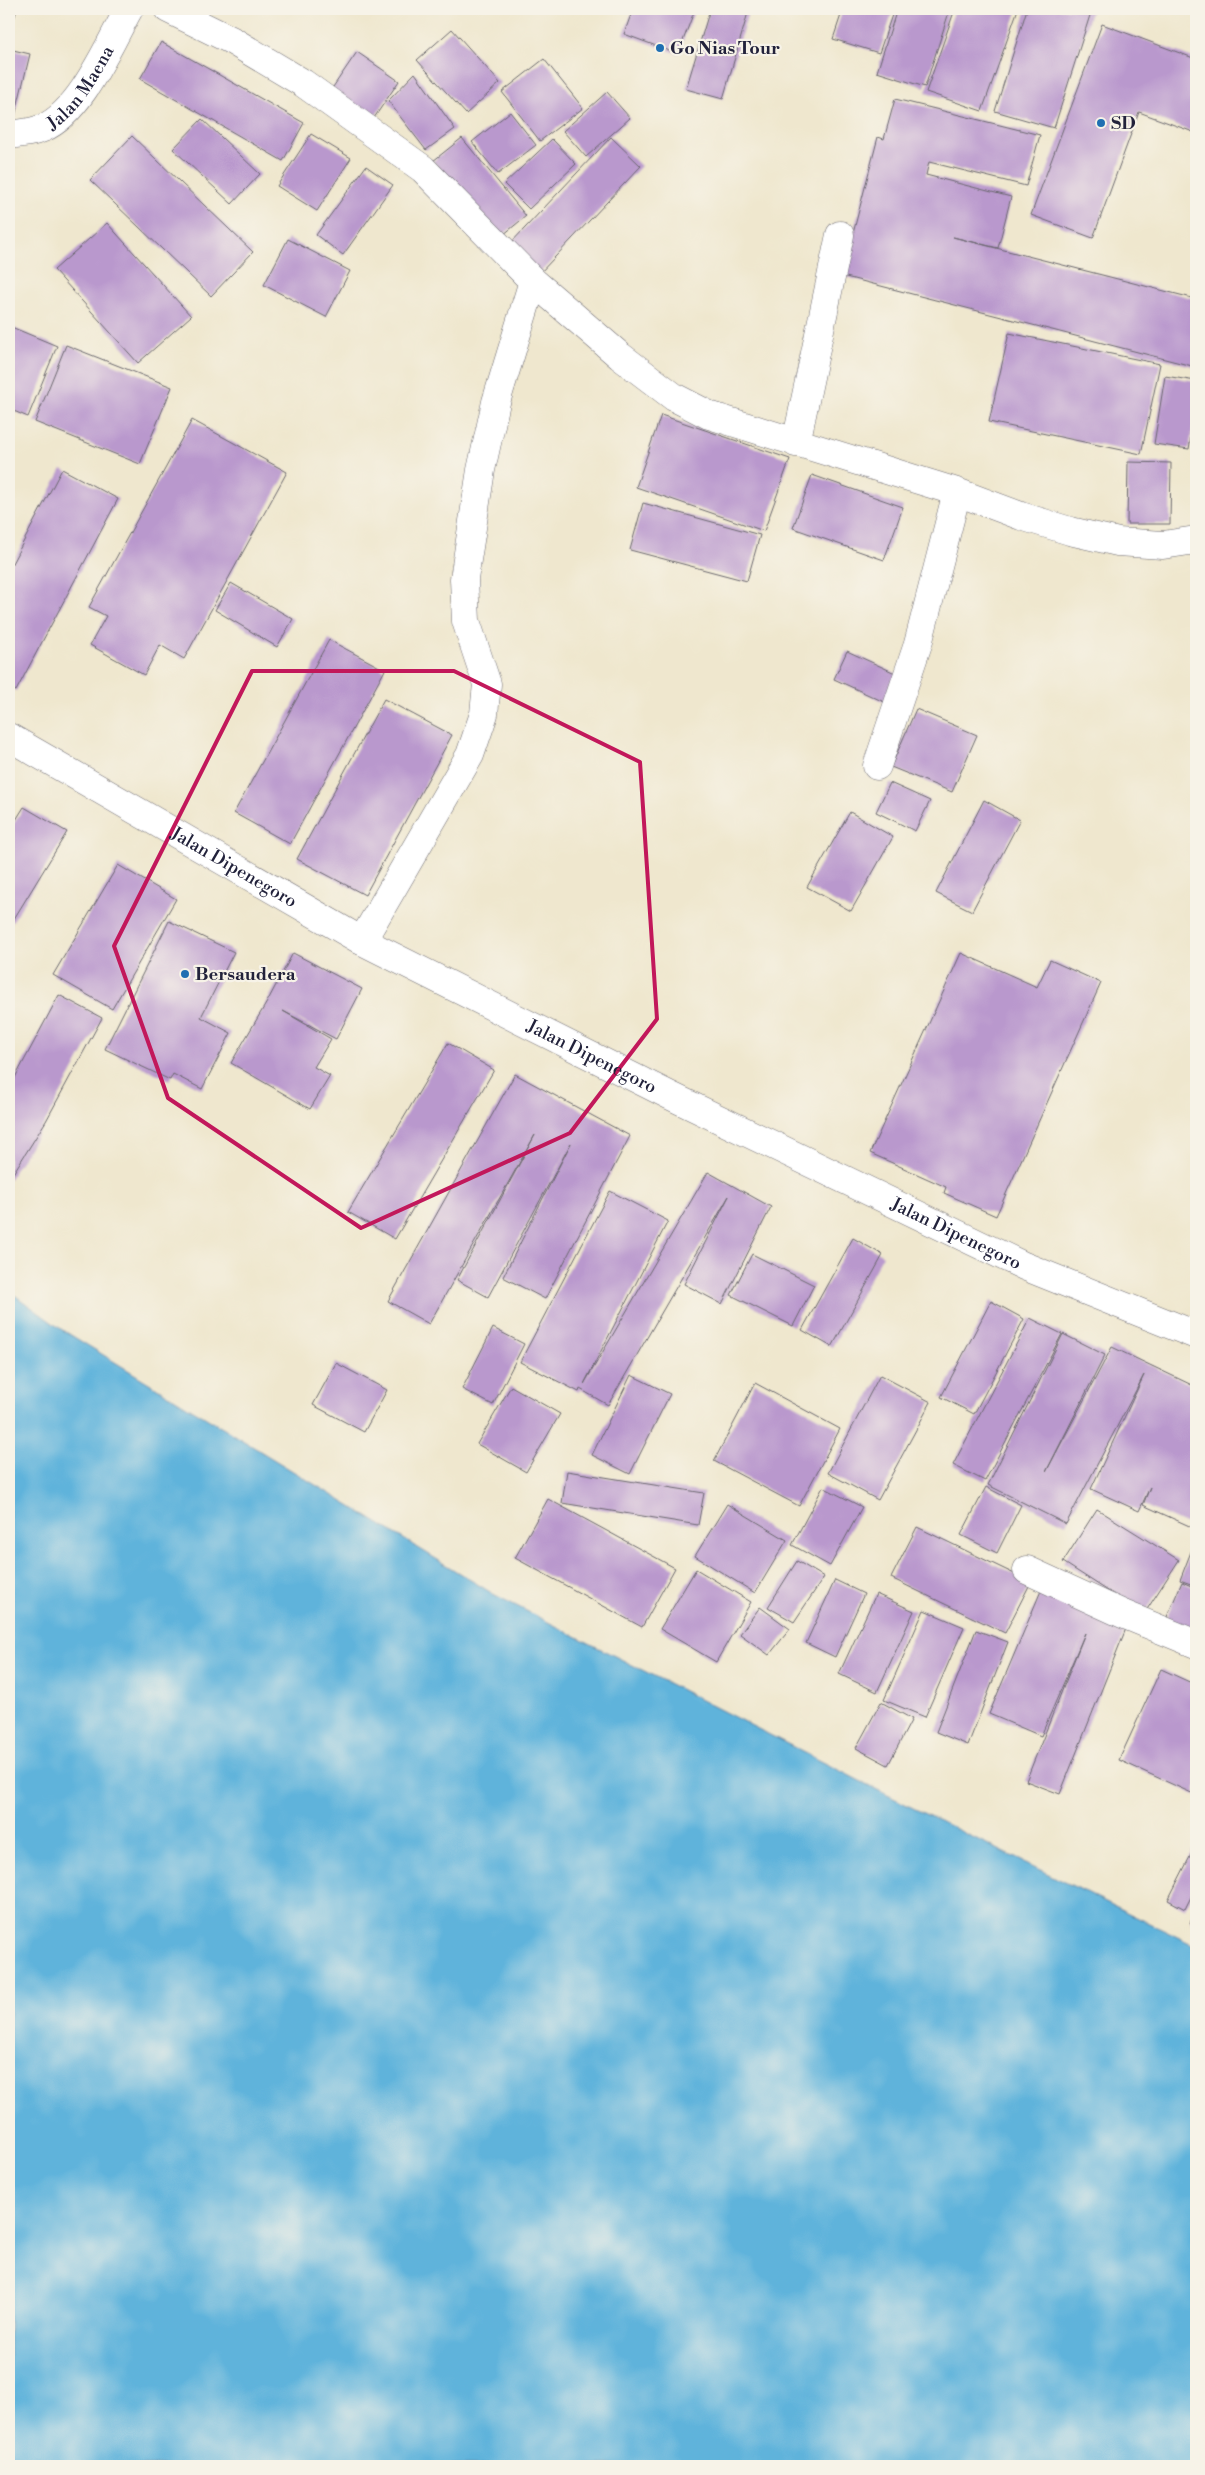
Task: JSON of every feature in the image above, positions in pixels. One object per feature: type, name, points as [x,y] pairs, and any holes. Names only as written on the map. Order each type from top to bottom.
[{"type":"main road","name":"Jalan Maena","points":[[9,135],[44,128],[70,109],[82,93],[129,9]]},
{"type":"main road","points":[[168,9],[231,40],[303,83],[423,169],[533,281],[620,356],[674,397],[709,415],[957,492],[1021,516],[1118,542],[1163,545],[1196,540]]},
{"type":"main road","points":[[796,443],[840,235]]},
{"type":"main road","points":[[362,941],[470,755],[484,714],[487,684],[466,621],[464,579],[481,470],[496,402],[533,281]]},
{"type":"main road","points":[[877,766],[918,644],[957,492]]},
{"type":"main road","name":"Jalan Dipenegoro","points":[[9,738],[362,941],[678,1099],[1024,1266],[1196,1335]]},
{"type":"main road","points":[[1026,1570],[1123,1614],[1196,1644]]},
{"type":"highlighted area","points":[[252,671],[454,671],[640,762],[657,1019],[570,1133],[361,1228],[168,1098],[114,946]]},
{"type":"water","points":[[9,1291],[61,1329],[495,1595],[913,1808],[1196,1946],[1196,2466],[9,2466]]},
{"type":"building","points":[[9,9],[17,9],[9,36]]},
{"type":"building","points":[[633,9],[695,9],[678,54],[624,34]]},
{"type":"building","points":[[710,9],[749,9],[723,99],[686,89]]},
{"type":"building","points":[[843,9],[894,9],[879,53],[833,39]]},
{"type":"building","points":[[897,9],[950,9],[925,87],[877,72]]},
{"type":"building","points":[[955,9],[1018,9],[982,111],[926,92]]},
{"type":"building","points":[[1027,9],[1092,9],[1054,128],[995,111]]},
{"type":"building","name":"SD","points":[[1102,24],[1196,59],[1196,133],[1139,112],[1093,238],[1031,215]]},
{"type":"building","points":[[452,29],[500,83],[466,114],[417,60]]},
{"type":"building","points":[[161,42],[304,123],[283,161],[140,79]]},
{"type":"building","points":[[9,49],[30,54],[13,124],[9,123]]},
{"type":"building","points":[[357,52],[399,81],[374,118],[331,90]]},
{"type":"building","points":[[544,59],[583,108],[540,141],[502,92]]},
{"type":"building","points":[[415,73],[455,129],[426,150],[388,101]]},
{"type":"building","points":[[607,92],[630,118],[586,157],[563,131]]},
{"type":"building","points":[[895,99],[1040,135],[1026,186],[929,162],[926,175],[1011,197],[998,248],[953,237],[1196,299],[1196,367],[842,276],[878,137],[884,139]]},
{"type":"building","points":[[510,112],[536,145],[498,174],[472,142]]},
{"type":"building","points":[[202,119],[260,174],[232,204],[173,149]]},
{"type":"building","points":[[311,134],[351,158],[317,211],[277,186]]},
{"type":"building","points":[[132,136],[253,252],[211,296],[90,180]]},
{"type":"building","points":[[611,137],[641,166],[538,275],[508,246]]},
{"type":"building","points":[[462,138],[526,216],[497,240],[433,161]]},
{"type":"building","points":[[552,139],[576,164],[529,209],[504,184]]},
{"type":"building","points":[[366,166],[393,185],[343,255],[316,235]]},
{"type":"building","points":[[107,223],[191,316],[138,363],[54,270]]},
{"type":"building","points":[[288,239],[350,271],[326,317],[264,285]]},
{"type":"building","points":[[9,326],[57,346],[28,417],[9,409]]},
{"type":"building","points":[[1009,333],[1160,364],[1141,454],[989,422]]},
{"type":"building","points":[[66,345],[172,387],[140,464],[35,422]]},
{"type":"building","points":[[1165,376],[1196,381],[1196,409],[1189,449],[1154,444]]},
{"type":"building","points":[[661,415],[790,459],[764,531],[636,487]]},
{"type":"building","points":[[192,420],[287,472],[184,659],[160,645],[144,675],[90,645],[106,616],[89,607]]},
{"type":"building","points":[[1128,462],[1171,463],[1170,524],[1127,524]]},
{"type":"building","points":[[62,469],[118,499],[16,691],[9,687],[9,569]]},
{"type":"building","points":[[812,475],[903,507],[884,560],[793,528]]},
{"type":"building","points":[[643,503],[760,535],[747,581],[630,550]]},
{"type":"building","points":[[231,583],[293,619],[277,647],[215,610]]},
{"type":"building","points":[[329,640],[385,670],[290,844],[234,813]]},
{"type":"building","points":[[847,651],[906,678],[893,706],[834,679]]},
{"type":"building","points":[[384,699],[452,735],[365,895],[297,859]]},
{"type":"building","points":[[916,709],[977,735],[952,792],[891,767]]},
{"type":"building","points":[[890,783],[930,801],[915,831],[876,812]]},
{"type":"building","points":[[984,800],[1020,820],[972,911],[936,893]]},
{"type":"building","points":[[24,807],[67,832],[9,927],[9,831]]},
{"type":"building","points":[[850,812],[893,837],[851,911],[807,887]]},
{"type":"building","points":[[118,865],[176,899],[112,1009],[53,975]]},
{"type":"building","points":[[169,921],[234,952],[201,1017],[231,1033],[202,1089],[173,1074],[170,1080],[105,1049]]},
{"type":"building","points":[[293,953],[362,989],[336,1039],[283,1011],[331,1039],[314,1067],[330,1076],[310,1109],[231,1063]]},
{"type":"building","points":[[961,953],[1037,987],[1050,960],[1101,983],[996,1216],[944,1193],[946,1187],[870,1153]]},
{"type":"building","points":[[59,995],[102,1018],[46,1121],[9,1180],[9,1089]]},
{"type":"building","points":[[448,1043],[494,1070],[395,1239],[348,1212]]},
{"type":"building","points":[[515,1074],[630,1136],[545,1299],[503,1277],[571,1143],[488,1297],[457,1280],[535,1135],[429,1324],[388,1301]]},
{"type":"building","points":[[708,1172],[771,1207],[722,1304],[684,1284],[729,1196],[608,1405],[580,1389],[579,1392],[520,1362],[610,1191],[668,1221],[584,1384]]},
{"type":"building","points":[[853,1238],[883,1255],[832,1347],[802,1330]]},
{"type":"building","points":[[752,1254],[814,1285],[793,1326],[731,1295]]},
{"type":"building","points":[[991,1301],[1024,1319],[974,1414],[941,1397]]},
{"type":"building","points":[[1030,1318],[1062,1334],[985,1481],[953,1465]]},
{"type":"building","points":[[493,1328],[524,1344],[493,1405],[462,1389]]},
{"type":"building","points":[[1063,1334],[1105,1355],[1046,1472],[1112,1347],[1196,1387],[1196,1529],[1143,1505],[1150,1487],[1139,1511],[1091,1489],[1144,1375],[1066,1524],[988,1485]]},
{"type":"building","points":[[336,1363],[387,1390],[364,1432],[313,1405]]},
{"type":"building","points":[[631,1375],[670,1394],[630,1474],[592,1455]]},
{"type":"building","points":[[880,1375],[931,1402],[878,1500],[828,1473]]},
{"type":"building","points":[[755,1383],[840,1429],[799,1506],[714,1461]]},
{"type":"building","points":[[511,1386],[560,1414],[526,1472],[477,1444]]},
{"type":"building","points":[[567,1471],[704,1493],[698,1525],[562,1503]]},
{"type":"building","points":[[823,1487],[862,1507],[830,1566],[792,1545]]},
{"type":"building","points":[[986,1487],[1021,1505],[997,1553],[961,1535]]},
{"type":"building","points":[[548,1499],[675,1568],[642,1627],[515,1558]]},
{"type":"building","points":[[727,1504],[787,1540],[755,1593],[695,1556]]},
{"type":"building","points":[[1097,1509],[1179,1560],[1144,1614],[1063,1562]]},
{"type":"building","points":[[917,1527],[1031,1582],[1005,1633],[891,1578]]},
{"type":"building","points":[[1196,1539],[1196,1586],[1180,1580]]},
{"type":"building","points":[[797,1561],[824,1577],[794,1622],[768,1607]]},
{"type":"building","points":[[696,1569],[751,1602],[716,1662],[660,1629]]},
{"type":"building","points":[[835,1580],[864,1594],[835,1657],[806,1643]]},
{"type":"building","points":[[1182,1582],[1196,1588],[1196,1639],[1163,1626]]},
{"type":"building","points":[[1043,1586],[1129,1621],[1060,1794],[1026,1781],[1085,1633],[1041,1736],[989,1714]]},
{"type":"building","points":[[876,1594],[914,1611],[877,1692],[839,1674]]},
{"type":"building","points":[[760,1607],[790,1629],[769,1655],[740,1634]]},
{"type":"building","points":[[924,1610],[964,1627],[925,1717],[884,1700]]},
{"type":"building","points":[[976,1630],[1008,1642],[968,1745],[936,1732]]},
{"type":"building","points":[[1161,1669],[1196,1685],[1196,1795],[1119,1760]]},
{"type":"building","points":[[881,1702],[912,1719],[888,1765],[856,1748]]},
{"type":"building","points":[[1196,1845],[1196,1887],[1185,1909],[1168,1900]]},
{"type":"building","points":[[1196,1910],[1196,1925],[1190,1923]]},
{"type":"place","name":"Go Nias Tour","points":[[660,48]]},
{"type":"place","name":"SD","points":[[1101,123]]},
{"type":"place","name":"Bersaudera","points":[[185,974]]}]
